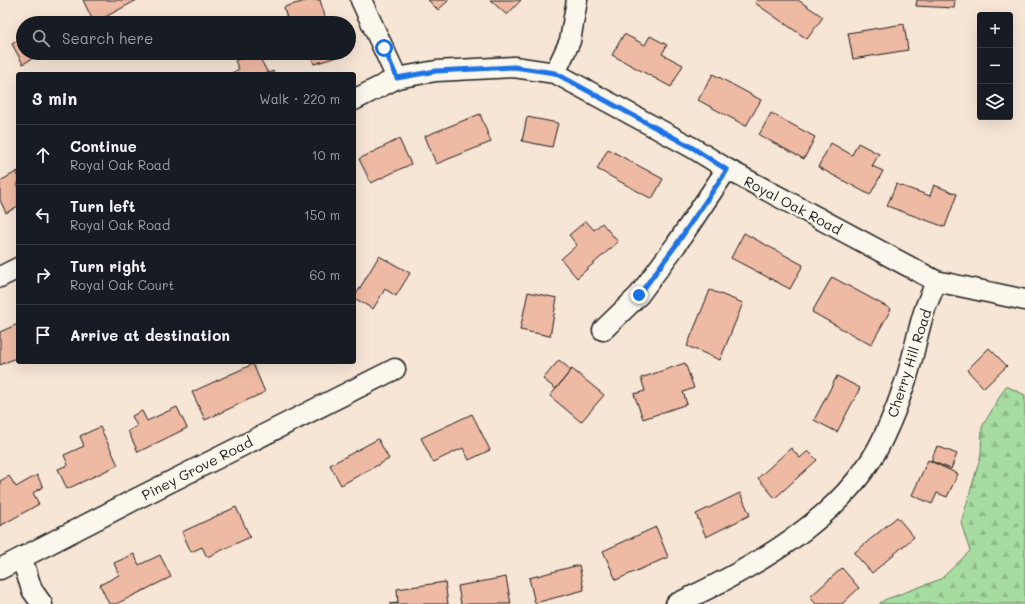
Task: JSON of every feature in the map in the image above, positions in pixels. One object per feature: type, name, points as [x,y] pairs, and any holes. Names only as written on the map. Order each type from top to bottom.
[{"type":"street","points":[[361,0],[397,78]]},
{"type":"street","points":[[555,73],[570,41],[577,0]]},
{"type":"street","name":"Royal Oak Road","points":[[356,99],[397,78],[436,71],[514,67],[555,73],[693,148],[727,170],[936,281],[1025,300]]},
{"type":"street","points":[[603,330],[639,295],[676,245],[727,170]]},
{"type":"street","points":[[0,276],[16,269]]},
{"type":"street","name":"Cherry Hill Road","points":[[676,604],[704,591],[784,544],[819,518],[838,501],[855,482],[872,458],[884,437],[904,387],[925,310],[936,281]]},
{"type":"street","name":"Piney Grove Road","points":[[0,569],[395,369]]},
{"type":"street","points":[[22,559],[32,590],[42,604]]},
{"type":"green space","points":[[1006,386],[1025,395],[1025,604],[879,604],[884,600],[941,579],[970,551],[961,523],[981,455],[982,427]]},
{"type":"building","points":[[83,0],[137,0],[107,16],[91,16]]},
{"type":"building","points":[[309,0],[320,0],[325,16],[286,16],[284,7]]},
{"type":"building","points":[[428,0],[449,0],[438,10]]},
{"type":"building","points":[[490,0],[521,0],[507,15]]},
{"type":"building","points":[[757,0],[798,0],[823,17],[807,39],[755,3]]},
{"type":"building","points":[[917,0],[955,0],[954,8],[916,6]]},
{"type":"building","points":[[904,24],[908,50],[853,59],[848,33]]},
{"type":"building","points":[[624,34],[645,45],[650,36],[667,45],[662,54],[683,65],[671,87],[612,55]]},
{"type":"building","points":[[16,41],[16,51],[12,44]]},
{"type":"building","points":[[21,60],[30,60],[23,64]]},
{"type":"building","points":[[261,60],[267,72],[234,72],[239,69],[235,61]]},
{"type":"building","points":[[313,60],[327,60],[314,64]]},
{"type":"building","points":[[713,74],[761,100],[746,126],[698,100]]},
{"type":"building","points":[[771,113],[815,137],[804,159],[759,135]]},
{"type":"building","points":[[480,114],[491,142],[436,164],[425,136]]},
{"type":"building","points":[[527,117],[558,123],[552,147],[522,141]]},
{"type":"building","points":[[399,139],[411,164],[371,183],[359,159]]},
{"type":"building","points":[[831,143],[852,155],[858,143],[879,154],[872,166],[883,171],[870,195],[818,167]]},
{"type":"building","points":[[608,149],[663,179],[652,199],[597,169]]},
{"type":"building","points":[[16,172],[16,207],[6,213],[0,200],[0,181]]},
{"type":"building","points":[[896,184],[930,196],[934,185],[957,194],[945,227],[887,206]]},
{"type":"building","points":[[586,221],[594,230],[602,223],[618,242],[577,278],[561,259],[577,245],[569,235]]},
{"type":"building","points":[[744,233],[803,265],[790,289],[731,258]]},
{"type":"building","points":[[379,256],[410,273],[396,296],[385,289],[373,309],[356,299],[356,295]]},
{"type":"building","points":[[832,277],[891,309],[871,345],[812,312]]},
{"type":"building","points":[[710,290],[743,303],[720,360],[687,346]]},
{"type":"building","points":[[528,292],[557,298],[550,336],[520,330]]},
{"type":"building","points":[[16,325],[16,358],[0,365],[0,332]]},
{"type":"building","points":[[989,348],[1007,366],[984,388],[967,370]]},
{"type":"building","points":[[559,360],[571,370],[556,389],[543,379]]},
{"type":"building","points":[[685,363],[694,388],[683,392],[687,404],[643,419],[634,394],[645,391],[641,378]]},
{"type":"building","points":[[253,364],[265,392],[205,420],[192,392]]},
{"type":"building","points":[[572,369],[604,395],[581,422],[550,396]]},
{"type":"building","points":[[837,376],[860,388],[837,432],[814,420]]},
{"type":"building","points":[[177,407],[187,428],[138,452],[128,431],[137,426],[132,416],[142,411],[147,421]]},
{"type":"building","points":[[472,414],[490,450],[469,460],[463,448],[433,462],[421,438]]},
{"type":"building","points":[[100,427],[118,465],[67,489],[58,469],[68,465],[64,455],[84,446],[80,436]]},
{"type":"building","points":[[378,439],[389,459],[341,485],[330,465]]},
{"type":"building","points":[[937,446],[957,454],[951,469],[931,461]]},
{"type":"building","points":[[791,448],[800,458],[808,451],[817,460],[775,498],[758,478]]},
{"type":"building","points":[[928,460],[958,474],[947,497],[937,493],[932,504],[912,495]]},
{"type":"building","points":[[37,475],[43,487],[33,493],[39,504],[0,526],[0,481],[9,476],[16,487]]},
{"type":"building","points":[[740,493],[750,515],[706,537],[696,514]]},
{"type":"building","points":[[236,507],[250,537],[207,557],[202,547],[191,552],[182,532]]},
{"type":"building","points":[[897,517],[914,537],[872,573],[854,553]]},
{"type":"building","points":[[656,527],[668,557],[616,580],[603,551]]},
{"type":"building","points":[[134,554],[139,565],[160,555],[171,577],[116,604],[109,604],[100,585],[119,575],[114,563]]},
{"type":"building","points":[[579,565],[584,590],[535,603],[529,578]]},
{"type":"building","points":[[842,568],[859,588],[842,604],[816,604],[810,597]]},
{"type":"building","points":[[506,577],[511,604],[461,604],[458,586]]},
{"type":"building","points":[[445,582],[448,604],[389,604],[398,603],[397,589]]},
{"type":"route","points":[[384,48],[397,78],[436,71],[514,67],[555,73],[693,148],[727,170],[676,245],[639,295]]}]
